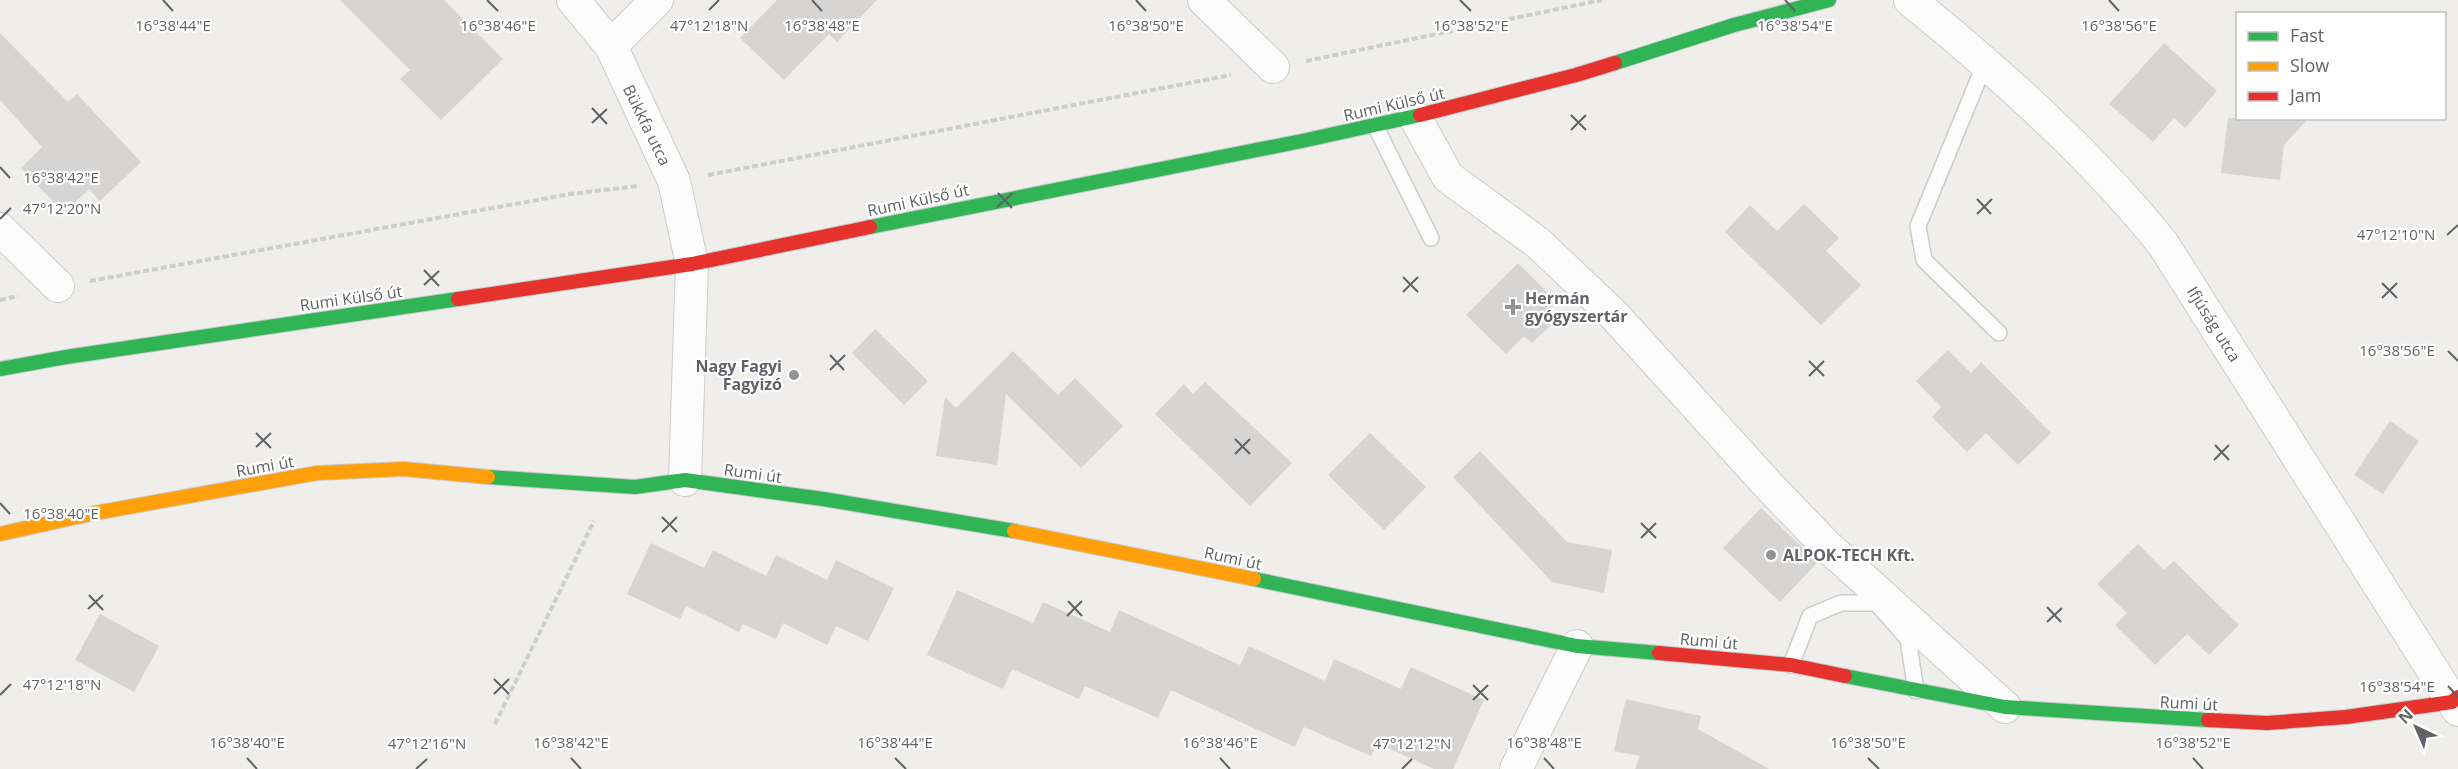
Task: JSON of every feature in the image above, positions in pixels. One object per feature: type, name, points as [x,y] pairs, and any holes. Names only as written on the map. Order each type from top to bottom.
[{"type":"street","name":"Bükkfa utca","points":[[573,0],[611,46],[674,181],[692,264],[685,480]]},
{"type":"street","points":[[611,46],[657,0]]},
{"type":"street","points":[[1204,0],[1273,67]]},
{"type":"street","name":"Rumi Külső út","points":[[0,369],[66,357],[692,264],[1415,117],[1576,75],[1734,25],[1829,0]]},
{"type":"street","name":"Ifjúság utca","points":[[1910,0],[1986,61],[2101,174],[2141,216],[2163,244],[2456,703]]},
{"type":"street","points":[[1415,117],[1448,177],[1538,243],[1614,315],[1769,486],[1826,545],[2005,707]]},
{"type":"street","points":[[0,229],[58,286]]},
{"type":"street","name":"Rumi út","points":[[0,534],[95,513],[317,473],[404,469],[556,483],[635,487],[685,480],[823,499],[1035,534],[1577,646],[1791,665],[2005,707],[2267,723],[2346,717],[2456,703]]},
{"type":"street","points":[[1516,769],[1577,646]]},
{"type":"lane","points":[[1986,61],[1918,226],[1924,260],[1999,333]]},
{"type":"lane","points":[[1375,125],[1431,237]]},
{"type":"lane","points":[[1791,665],[1810,616],[1841,603],[1876,603],[1908,639],[1916,691]]},
{"type":"path","points":[[0,300],[58,286],[570,194],[674,181],[1273,67],[1602,0]]},
{"type":"path","points":[[495,724],[596,517]]},
{"type":"building","points":[[340,0],[444,0],[503,59],[441,120],[400,79],[410,70]]},
{"type":"building","points":[[777,0],[877,0],[837,42],[829,34],[784,80],[740,38]]},
{"type":"building","points":[[0,33],[68,102],[77,94],[141,162],[100,201],[89,189],[64,213],[21,168],[42,147],[0,100]]},
{"type":"building","points":[[2164,43],[2217,91],[2185,128],[2174,118],[2153,142],[2109,104]]},
{"type":"building","points":[[2228,118],[2307,120],[2284,145],[2280,180],[2221,173]]},
{"type":"building","points":[[1804,204],[1839,238],[1826,251],[1861,285],[1821,325],[1725,232],[1750,205],[1777,231]]},
{"type":"building","name":"Hermán gyógyszertár","points":[[1518,263],[1557,302],[1547,312],[1555,321],[1532,343],[1524,336],[1506,354],[1466,315]]},
{"type":"building","points":[[875,329],[928,381],[904,405],[852,353]]},
{"type":"building","points":[[1948,350],[1971,373],[1981,362],[2051,433],[2018,465],[1986,433],[1967,452],[1932,417],[1941,407],[1916,381]]},
{"type":"building","points":[[1013,351],[1058,395],[1075,378],[1123,426],[1081,468],[1006,394],[997,465],[936,456],[945,397],[956,408]]},
{"type":"building","points":[[1205,382],[1292,463],[1250,506],[1155,414],[1184,384],[1193,394]]},
{"type":"building","points":[[2390,421],[2419,441],[2383,494],[2354,475]]},
{"type":"building","points":[[1370,433],[1426,487],[1384,530],[1328,475]]},
{"type":"building","points":[[1480,451],[1567,542],[1612,550],[1604,593],[1552,582],[1453,477]]},
{"type":"building","name":"ALPOK-TECH Kft.","points":[[1761,508],[1818,562],[1780,602],[1723,548]]},
{"type":"building","points":[[651,543],[704,568],[713,550],[766,576],[776,555],[827,580],[836,560],[894,588],[868,641],[836,626],[827,645],[783,623],[776,639],[743,624],[739,632],[686,606],[680,619],[627,594]]},
{"type":"building","points":[[2138,544],[2164,570],[2174,561],[2239,625],[2209,655],[2187,634],[2155,665],[2115,625],[2127,613],[2097,584]]},
{"type":"building","points":[[957,590],[1033,623],[1043,602],[1110,632],[1119,610],[1240,665],[1249,646],[1325,681],[1334,659],[1401,689],[1411,667],[1484,700],[1453,769],[1434,769],[1377,743],[1371,756],[1304,727],[1295,747],[1171,690],[1158,718],[1085,686],[1079,699],[1012,669],[1003,689],[927,655]]},
{"type":"building","points":[[100,614],[159,646],[134,692],[75,660]]},
{"type":"building","points":[[1626,699],[1701,716],[1698,729],[1769,769],[1635,769],[1640,756],[1614,751]]},
{"type":"traffic: fast","points":[[1615,63],[1734,25],[1829,0]]},
{"type":"traffic: fast","points":[[870,227],[1302,141],[1420,115]]},
{"type":"traffic: fast","points":[[0,369],[66,357],[458,299]]},
{"type":"traffic: fast","points":[[488,477],[635,487],[685,480],[823,499],[1014,531]]},
{"type":"traffic: fast","points":[[1254,579],[1577,646],[1659,653]]},
{"type":"traffic: fast","points":[[1845,676],[2005,707],[2208,720]]},
{"type":"traffic: slow","points":[[0,534],[95,513],[317,473],[404,469],[488,477]]},
{"type":"traffic: slow","points":[[1014,531],[1254,579]]},
{"type":"traffic: jam","points":[[1420,115],[1615,63]]},
{"type":"traffic: jam","points":[[458,299],[692,264],[870,227]]},
{"type":"traffic: jam","points":[[1659,653],[1791,665],[1845,676]]},
{"type":"traffic: jam","points":[[2208,720],[2267,723],[2346,717],[2452,702],[2458,697]]},
{"type":"place","name":"Hermán gyógyszertár","points":[[1513,307]]},
{"type":"place","name":"Nagy Fagyi Fagyizó","points":[[794,375]]},
{"type":"place","name":"ALPOK-TECH Kft.","points":[[1771,555]]}]
